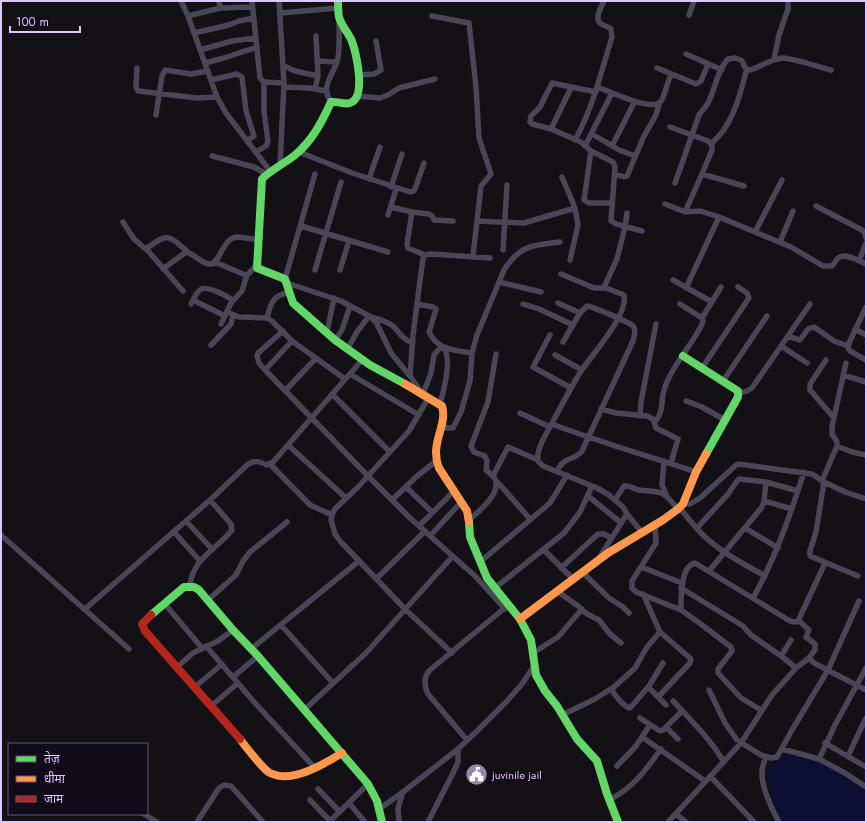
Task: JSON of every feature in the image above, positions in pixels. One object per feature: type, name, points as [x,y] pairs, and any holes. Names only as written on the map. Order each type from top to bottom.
[{"type":"street","points":[[181,1],[188,16],[217,97],[223,108],[256,152],[268,172]]},
{"type":"street","points":[[219,1],[220,8]]},
{"type":"street","points":[[279,1],[284,66],[280,165]]},
{"type":"street","points":[[575,140],[586,120],[597,90],[612,37],[611,29],[598,20],[598,15],[604,1]]},
{"type":"street","points":[[689,15],[694,1]]},
{"type":"street","points":[[774,59],[788,10],[788,1]]},
{"type":"street","points":[[188,16],[220,8],[252,4],[260,78],[264,82],[326,91]]},
{"type":"street","points":[[280,13],[338,8]]},
{"type":"street","points":[[331,102],[326,91],[328,82],[337,62],[339,45],[338,8]]},
{"type":"street","points":[[331,102],[336,101],[347,104],[354,101],[359,75],[350,38],[338,8]]},
{"type":"street","points":[[432,16],[469,23],[476,87],[479,138],[491,174],[481,186],[473,256]]},
{"type":"street","points":[[194,33],[254,18]]},
{"type":"street","points":[[315,89],[318,76],[316,36]]},
{"type":"street","points":[[200,50],[237,40],[256,38]]},
{"type":"street","points":[[359,75],[374,74],[381,70],[376,41]]},
{"type":"street","points":[[205,63],[257,47]]},
{"type":"street","points":[[686,54],[722,70]]},
{"type":"street","points":[[675,184],[691,135],[703,109],[709,102],[726,60],[731,58],[742,60],[747,69],[735,109],[730,122],[722,134],[712,143],[712,150],[685,212]]},
{"type":"street","points":[[747,69],[753,69],[774,59],[790,59],[832,70]]},
{"type":"street","points":[[317,61],[337,62]]},
{"type":"street","points":[[657,68],[694,84],[698,84],[708,64]]},
{"type":"street","points":[[284,66],[295,71],[318,76]]},
{"type":"street","points":[[137,68],[136,87],[137,90],[142,92],[197,98],[217,97]]},
{"type":"street","points":[[156,115],[162,76],[165,70],[190,74],[208,71]]},
{"type":"street","points":[[211,80],[237,74],[242,77],[246,111],[254,136],[247,141]]},
{"type":"street","points":[[615,174],[624,177],[627,176],[644,136],[656,115],[671,74]]},
{"type":"street","points":[[356,96],[380,98],[399,88],[435,79]]},
{"type":"street","points":[[256,152],[266,146],[268,142],[264,82]]},
{"type":"street","points":[[642,230],[625,227],[611,221],[615,174],[615,165],[613,162],[591,152],[575,140],[530,122],[531,116],[540,107],[552,83],[571,88],[612,93],[644,104],[659,104]]},
{"type":"street","points":[[551,130],[571,88]]},
{"type":"street","points":[[585,146],[612,93]]},
{"type":"street","points":[[612,146],[635,101]]},
{"type":"street","points":[[221,324],[233,300],[242,291],[247,275],[256,265],[259,240],[261,183],[263,176],[299,152],[320,126],[331,102]]},
{"type":"street","points":[[670,127],[712,143]]},
{"type":"street","points":[[592,134],[612,146],[635,156]]},
{"type":"street","points":[[369,179],[380,146]]},
{"type":"street","points":[[299,152],[328,165],[408,192],[414,191],[424,163]]},
{"type":"street","points":[[591,152],[583,198],[589,203],[612,203]]},
{"type":"street","points":[[388,215],[402,154]]},
{"type":"street","points":[[212,156],[268,172]]},
{"type":"street","points":[[315,174],[286,281],[288,293],[298,309],[313,319],[347,350],[440,404],[444,409],[436,447],[436,461],[438,468],[467,511],[470,537],[480,562],[487,578],[507,607]]},
{"type":"street","points":[[702,174],[744,186]]},
{"type":"street","points":[[562,177],[575,208],[577,219],[578,230],[570,260]]},
{"type":"street","points":[[755,232],[782,180]]},
{"type":"street","points":[[316,270],[341,182]]},
{"type":"street","points":[[503,250],[507,185]]},
{"type":"street","points":[[665,204],[685,212],[700,211],[719,217],[798,250],[823,266],[832,266],[839,257],[842,256],[846,256],[866,264]]},
{"type":"street","points":[[816,206],[862,230],[865,233],[866,238]]},
{"type":"street","points":[[391,207],[429,214],[434,220],[453,221]]},
{"type":"street","points":[[477,221],[524,223],[575,208]]},
{"type":"street","points":[[780,242],[793,211]]},
{"type":"street","points":[[412,212],[407,244],[408,248],[425,255],[431,254],[490,258]]},
{"type":"street","points":[[604,287],[617,259],[627,213]]},
{"type":"street","points":[[686,288],[719,217]]},
{"type":"street","points":[[123,222],[134,239],[146,249],[183,291]]},
{"type":"street","points":[[301,226],[388,252]]},
{"type":"street","points":[[146,249],[160,238],[168,238],[205,263],[209,264],[215,262],[231,238],[240,237],[259,240]]},
{"type":"street","points":[[340,270],[349,241]]},
{"type":"street","points":[[440,426],[453,428],[461,412],[470,381],[472,353],[477,335],[504,270],[510,261],[525,249],[538,245],[560,242]]},
{"type":"street","points":[[859,261],[866,243]]},
{"type":"street","points":[[163,269],[183,253],[188,252]]},
{"type":"street","points":[[410,376],[422,262],[425,255]]},
{"type":"street","points":[[215,262],[247,275]]},
{"type":"street","points":[[256,265],[259,270],[334,298],[370,317],[381,320],[391,325],[404,340],[413,343]]},
{"type":"street","points":[[538,460],[539,452],[551,425],[571,388],[618,319],[624,303],[624,295],[604,287],[594,288],[561,274]]},
{"type":"street","points":[[672,280],[712,302]]},
{"type":"street","points":[[499,282],[541,292]]},
{"type":"street","points":[[655,422],[660,416],[664,387],[671,373],[703,324],[702,318],[721,287]]},
{"type":"street","points":[[702,368],[749,298],[747,294],[738,287]]},
{"type":"street","points":[[233,300],[212,290],[204,288],[200,290],[192,302],[233,316],[267,318],[283,331],[292,341],[316,358],[347,377],[419,415]]},
{"type":"street","points":[[267,318],[273,301],[280,294],[288,293]]},
{"type":"street","points":[[327,332],[334,298]]},
{"type":"street","points":[[558,303],[580,313]]},
{"type":"street","points":[[417,304],[436,309],[429,332],[443,348],[448,357],[446,384],[440,404]]},
{"type":"street","points":[[523,304],[539,309],[573,325]]},
{"type":"street","points":[[680,304],[702,318]]},
{"type":"street","points":[[680,507],[696,472],[738,394],[752,388],[810,304]]},
{"type":"street","points":[[336,340],[342,330],[350,306]]},
{"type":"street","points":[[557,471],[562,463],[580,454],[621,369],[635,333],[633,326],[590,306],[584,308],[580,313],[563,342]]},
{"type":"street","points":[[848,346],[866,307]]},
{"type":"street","points":[[211,345],[228,327],[233,320],[233,316]]},
{"type":"street","points":[[723,381],[767,316]]},
{"type":"street","points":[[347,350],[357,332],[370,317]]},
{"type":"street","points":[[370,317],[377,324],[391,353],[424,395]]},
{"type":"street","points":[[640,416],[641,402],[656,324]]},
{"type":"street","points":[[788,336],[800,340],[808,329],[814,327],[834,341],[848,346],[850,351],[866,360]]},
{"type":"street","points":[[855,329],[866,335]]},
{"type":"street","points":[[283,331],[258,353],[257,359],[265,370],[285,391],[392,500],[520,619],[531,640],[536,675],[577,739],[597,761],[609,800],[618,822]]},
{"type":"street","points":[[550,335],[533,367],[571,388]]},
{"type":"street","points":[[265,370],[292,341]]},
{"type":"street","points":[[781,346],[807,363]]},
{"type":"street","points":[[452,653],[406,610],[340,541],[335,534],[331,520],[335,509],[368,476],[409,431],[419,415],[431,373],[434,355],[443,348],[472,353]]},
{"type":"street","points":[[496,354],[488,402],[471,448],[474,452],[485,456],[486,470],[530,519]]},
{"type":"street","points":[[555,355],[582,370]]},
{"type":"street","points":[[683,356],[738,391],[738,394]]},
{"type":"street","points":[[285,391],[316,358]]},
{"type":"street","points":[[270,464],[362,360]]},
{"type":"street","points":[[826,360],[810,384],[810,390],[834,418]]},
{"type":"street","points":[[846,363],[832,431],[837,442],[837,446],[823,481],[816,532],[810,554],[813,558],[858,576]]},
{"type":"street","points":[[843,375],[866,382]]},
{"type":"street","points":[[332,394],[390,452]]},
{"type":"street","points":[[686,401],[702,407],[725,420]]},
{"type":"street","points":[[601,409],[616,413],[650,417],[655,422],[656,428],[678,439],[671,463]]},
{"type":"street","points":[[520,414],[588,438],[696,472]]},
{"type":"street","points":[[288,445],[346,498]]},
{"type":"street","points":[[837,446],[866,455]]},
{"type":"street","points":[[469,520],[489,501],[494,492],[495,479],[508,447],[538,460],[543,466],[592,486],[615,500],[623,507],[641,531]]},
{"type":"street","points":[[85,609],[174,532],[251,462],[256,461],[267,465],[270,464],[310,505],[332,515]]},
{"type":"street","points":[[392,500],[426,468],[436,461]]},
{"type":"street","points":[[664,461],[662,485],[666,494],[680,507],[709,540],[725,552],[765,576]]},
{"type":"street","points":[[520,619],[582,572],[641,531],[655,524],[680,507],[690,504],[700,498],[736,465],[812,474],[845,492],[866,499]]},
{"type":"street","points":[[753,598],[778,548],[804,472]]},
{"type":"street","points":[[480,562],[550,503],[567,475]]},
{"type":"street","points":[[697,528],[728,494],[739,479],[766,482],[798,491]]},
{"type":"street","points":[[708,571],[760,511],[764,501],[766,482]]},
{"type":"street","points":[[615,500],[626,485],[637,489],[666,494]]},
{"type":"street","points":[[495,588],[564,533],[580,512],[592,486]]},
{"type":"street","points":[[406,487],[432,512]]},
{"type":"street","points":[[419,526],[454,491]]},
{"type":"street","points":[[588,496],[620,522]]},
{"type":"street","points":[[190,586],[193,571],[200,561],[229,534],[232,527],[228,520],[210,500]]},
{"type":"street","points":[[764,501],[792,509]]},
{"type":"street","points":[[430,536],[461,502]]},
{"type":"street","points":[[595,563],[620,522],[627,514]]},
{"type":"street","points":[[186,521],[212,549]]},
{"type":"street","points":[[208,600],[236,575],[246,557],[288,522]]},
{"type":"street","points":[[655,524],[656,543],[631,584],[633,590],[680,610],[731,647],[732,651],[718,669],[718,673],[741,698],[761,710]]},
{"type":"street","points":[[745,528],[778,548]]},
{"type":"street","points":[[376,579],[425,531]]},
{"type":"street","points":[[174,532],[200,561]]},
{"type":"street","points":[[561,568],[598,534],[604,534],[611,538]]},
{"type":"street","points":[[1,535],[129,649]]},
{"type":"street","points":[[544,550],[573,579]]},
{"type":"street","points":[[304,710],[366,653],[452,557]]},
{"type":"street","points":[[251,649],[359,561]]},
{"type":"street","points":[[668,822],[741,743],[772,694],[796,668],[809,658],[816,646],[806,637],[809,630],[799,621],[790,621],[708,571],[698,563],[692,563],[687,570],[682,586],[680,610]]},
{"type":"street","points":[[799,621],[825,563]]},
{"type":"street","points":[[641,567],[682,586],[743,626],[751,635],[796,668]]},
{"type":"street","points":[[582,572],[609,598],[629,613]]},
{"type":"street","points":[[342,753],[315,768],[291,775],[274,775],[268,773],[143,628],[142,624],[164,603],[184,587],[190,586],[197,588],[233,630],[258,656],[342,753],[368,784],[377,801],[382,822]]},
{"type":"street","points":[[557,591],[588,614],[599,620],[610,634],[621,643]]},
{"type":"street","points":[[643,594],[660,632],[691,659],[690,663],[658,698]]},
{"type":"street","points":[[709,690],[733,737],[766,757],[777,757],[828,670],[858,601]]},
{"type":"street","points":[[164,603],[204,647],[222,664],[238,684],[315,768]]},
{"type":"street","points":[[467,740],[428,694],[424,682],[426,674],[507,607]]},
{"type":"street","points":[[533,653],[558,637],[582,609]]},
{"type":"street","points":[[280,625],[333,683]]},
{"type":"street","points":[[177,667],[193,653],[218,641],[233,630]]},
{"type":"street","points":[[562,715],[611,689],[627,676],[635,668],[647,647],[660,632]]},
{"type":"street","points":[[781,656],[791,640]]},
{"type":"street","points":[[233,677],[258,656]]},
{"type":"street","points":[[809,658],[814,663],[866,690]]},
{"type":"street","points":[[611,689],[621,702],[628,708],[632,706],[648,687],[663,663]]},
{"type":"street","points":[[195,687],[222,664]]},
{"type":"street","points":[[379,809],[458,749],[507,701],[522,684],[534,666]]},
{"type":"street","points":[[819,759],[825,743],[866,668]]},
{"type":"street","points":[[211,706],[238,684]]},
{"type":"street","points":[[648,687],[666,705]]},
{"type":"street","points":[[673,701],[714,747],[724,762]]},
{"type":"street","points":[[640,718],[660,731],[682,711]]},
{"type":"street","points":[[848,756],[866,718]]},
{"type":"street","points":[[617,766],[628,755],[650,724]]},
{"type":"street","points":[[666,727],[678,739]]},
{"type":"street","points":[[642,737],[705,781]]},
{"type":"street","points":[[825,743],[866,767]]},
{"type":"street","points":[[428,822],[458,762],[458,749]]},
{"type":"street","points":[[609,800],[630,788],[647,769],[661,749]]},
{"type":"street","points":[[782,749],[819,759],[845,773],[866,787]]},
{"type":"street","points":[[766,757],[762,768],[762,778],[770,806],[778,822]]},
{"type":"street","points":[[710,776],[754,822]]},
{"type":"street","points":[[310,800],[330,822],[368,784]]},
{"type":"street","points":[[197,822],[220,788],[226,785],[231,786],[263,822]]},
{"type":"street","points":[[318,789],[340,812]]},
{"type":"street","points":[[398,822],[398,808],[402,792]]},
{"type":"street","points":[[349,803],[364,822]]},
{"type":"street","points":[[676,814],[686,822]]},
{"type":"street","points":[[146,815],[157,822]]},
{"type":"shaded area","points":[[786,753],[818,761],[848,777],[866,790],[866,822],[782,822],[772,797],[768,770]]},
{"type":"traffic: fast","points":[[338,1],[338,13],[340,20],[351,39],[355,53],[359,73],[358,92],[355,99],[350,103],[345,104],[331,102],[320,124],[307,144],[295,155],[262,179],[257,268],[285,279],[293,303],[335,340],[370,365],[405,384]]},
{"type":"traffic: fast","points":[[683,356],[738,391],[738,397],[706,454]]},
{"type":"traffic: fast","points":[[469,522],[470,537],[487,578],[520,619],[531,640],[536,675],[545,691],[557,706],[577,739],[597,761],[607,794],[618,822]]},
{"type":"traffic: fast","points":[[151,615],[184,587],[194,587],[199,590],[368,784],[377,801],[382,822]]},
{"type":"traffic: slow","points":[[405,384],[442,406],[443,421],[436,451],[439,468],[467,511],[469,522]]},
{"type":"traffic: slow","points":[[520,619],[608,553],[663,520],[678,509],[683,504],[696,472],[706,454]]},
{"type":"traffic: slow","points":[[240,739],[267,771],[279,776],[288,776],[308,771],[342,753]]},
{"type":"traffic: jam","points":[[151,615],[142,624],[145,631],[240,739]]},
{"type":"place","name":"juvinile jail","points":[[476,775]]}]
